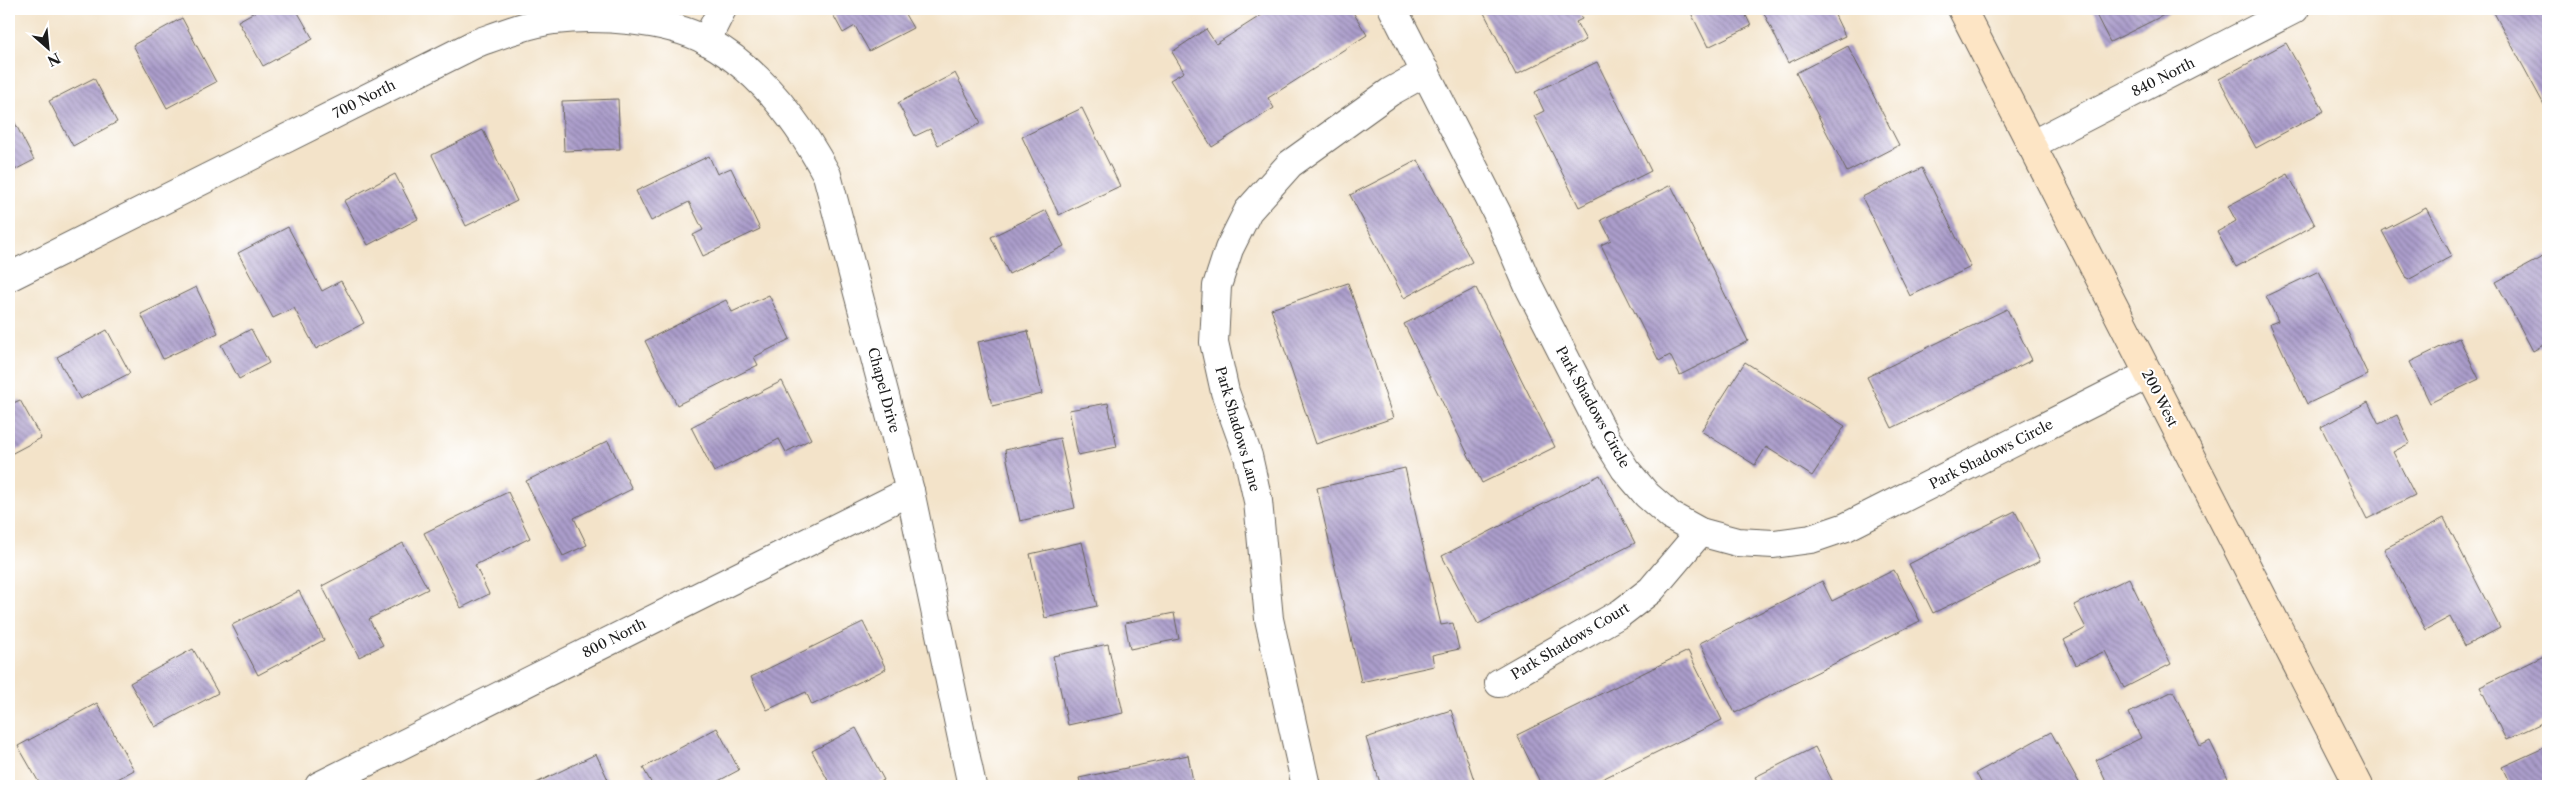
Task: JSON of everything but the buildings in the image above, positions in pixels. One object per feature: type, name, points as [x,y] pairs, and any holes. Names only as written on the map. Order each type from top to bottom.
[{"type":"main road","name":"200 West","points":[[1962,9],[2359,786]]},
{"type":"street","points":[[706,41],[722,9]]},
{"type":"street","name":"Park Shadows Circle","points":[[1393,9],[1497,213],[1528,285],[1608,440],[1625,469],[1647,495],[1672,516],[1700,532],[1737,542],[1774,544],[1811,539],[1846,526],[2148,374]]},
{"type":"street","name":"840 North","points":[[2032,145],[2268,15],[2295,9]]},
{"type":"street","name":"700 North","points":[[9,277],[477,42],[515,29],[553,20],[592,18],[631,21],[668,28],[706,41]]},
{"type":"street","name":"Chapel Drive","points":[[706,41],[738,63],[789,113],[809,143],[826,176],[910,491],[972,786]]},
{"type":"street","name":"Park Shadows Lane","points":[[1306,786],[1269,619],[1258,501],[1248,456],[1225,392],[1214,342],[1217,286],[1229,249],[1248,211],[1284,170],[1390,92],[1426,72]]},
{"type":"street","name":"800 North","points":[[319,786],[910,491]]},
{"type":"street","name":"Park Shadows Court","points":[[1499,683],[1621,613],[1651,590],[1700,532]]}]
